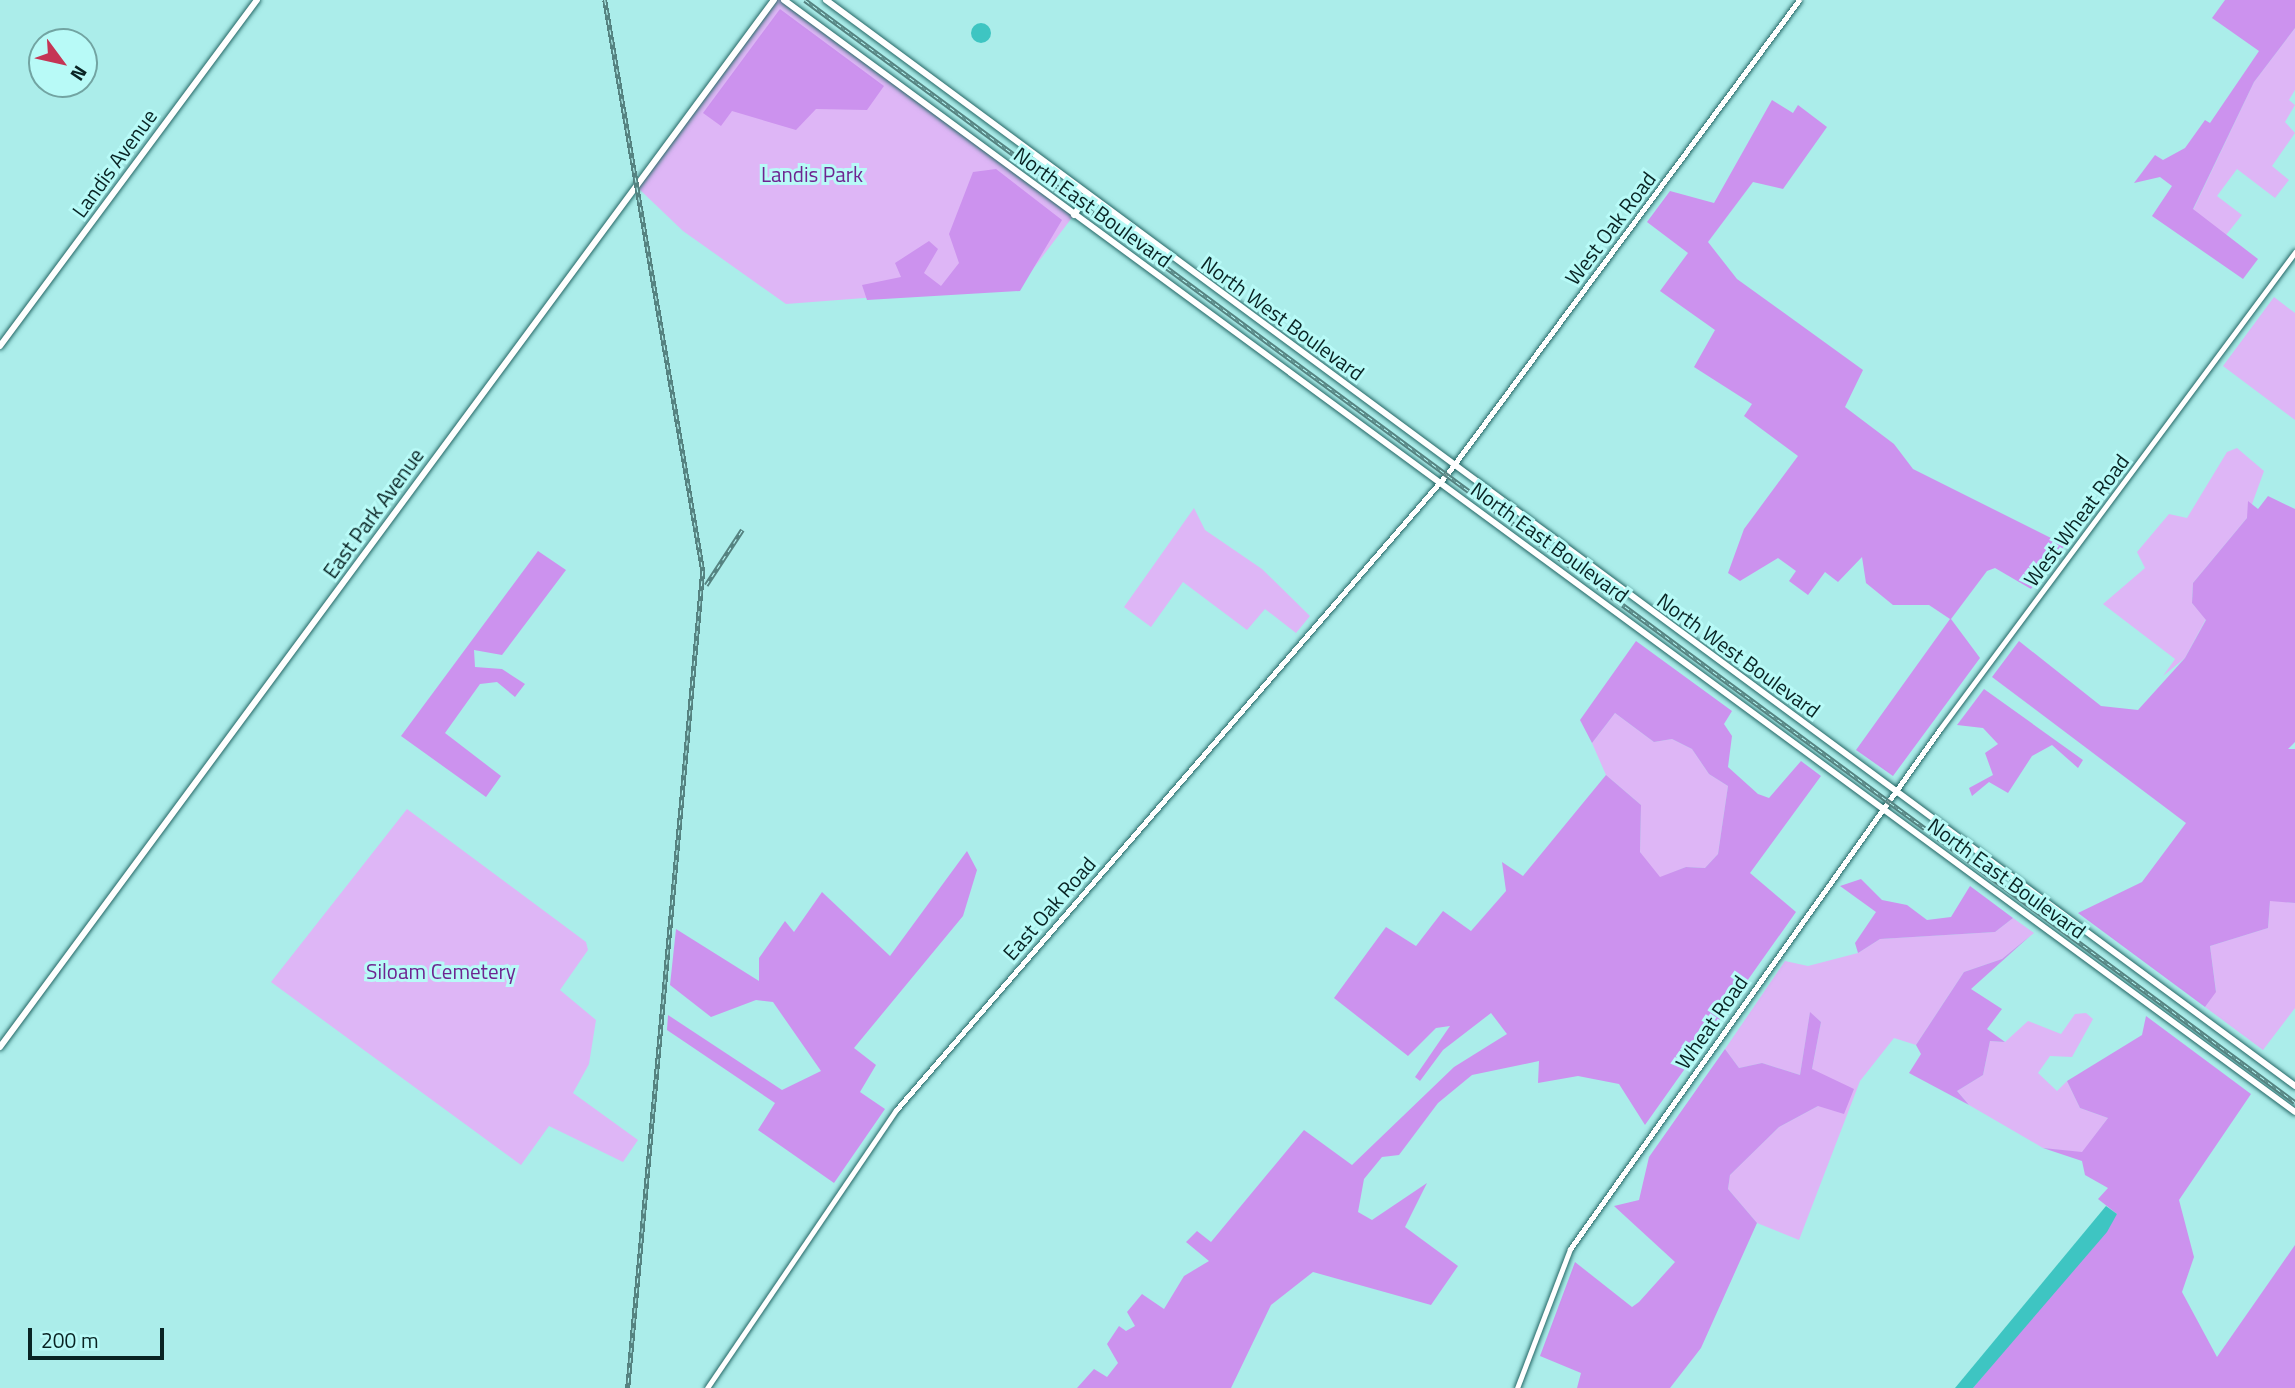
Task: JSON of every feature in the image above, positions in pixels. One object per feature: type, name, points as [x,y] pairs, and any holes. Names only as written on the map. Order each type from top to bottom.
[{"type":"main road","name":"Landis Avenue","points":[[0,346],[257,0]]},
{"type":"main road","name":"East Park Avenue","points":[[0,1047],[774,0]]},
{"type":"main road","name":"North East Boulevard","points":[[784,0],[2295,1112]]},
{"type":"main road","name":"North West Boulevard","points":[[826,0],[2295,1086]]},
{"type":"main road","points":[[1074,215],[1087,194]]},
{"type":"street","name":"West Oak Road","points":[[1447,474],[1799,0]]},
{"type":"street","name":"West Wheat Road","points":[[1882,808],[2295,252]]},
{"type":"street","name":"East Oak Road","points":[[707,1388],[908,1094],[1447,474]]},
{"type":"street","name":"Wheat Road","points":[[1517,1388],[1567,1255],[1882,808]]},
{"type":"green space","name":"Landis Park","points":[[774,0],[784,0],[1074,215],[1020,286],[786,304],[683,231],[637,187]]},
{"type":"green space","points":[[2295,28],[2295,90],[2289,100],[2295,105],[2285,122],[2295,133],[2272,166],[2289,180],[2275,198],[2237,169],[2217,196],[2242,215],[2226,235],[2193,210],[2254,82]]},
{"type":"green space","points":[[2274,297],[2295,313],[2295,420],[2223,366]]},
{"type":"green space","points":[[2237,448],[2264,471],[2247,518],[2193,583],[2192,603],[2206,619],[2185,658],[2163,676],[2175,659],[2103,604],[2145,568],[2137,552],[2169,514],[2187,518],[2227,452]]},
{"type":"green space","points":[[1194,508],[1205,530],[1262,569],[1310,616],[1296,633],[1265,609],[1247,630],[1183,582],[1151,627],[1124,607]]},
{"type":"green space","points":[[1615,713],[1654,742],[1672,739],[1692,749],[1709,774],[1728,786],[1718,854],[1705,868],[1686,867],[1660,878],[1651,870],[1640,852],[1641,805],[1606,775],[1592,743]]},
{"type":"green space","name":"Siloam Cemetery","points":[[407,809],[586,942],[588,950],[560,990],[596,1020],[589,1064],[573,1093],[638,1140],[623,1162],[549,1126],[521,1165],[271,982]]},
{"type":"green space","points":[[2270,900],[2295,903],[2295,1008],[2263,1050],[2205,1007],[2216,991],[2210,946],[2268,928]]},
{"type":"green space","points":[[2013,918],[2034,933],[2002,959],[1964,972],[1916,1045],[1894,1038],[1860,1081],[1799,1240],[1757,1223],[1728,1189],[1730,1175],[1779,1127],[1818,1106],[1812,1069],[1821,1022],[1810,1013],[1800,1075],[1762,1063],[1739,1068],[1725,1049],[1785,961],[1808,966],[1858,953],[1880,939],[1995,932]]},
{"type":"green space","points":[[2086,1013],[2093,1019],[2072,1057],[2050,1056],[2038,1073],[2057,1091],[2067,1081],[2080,1108],[2108,1118],[2082,1153],[2043,1148],[1969,1105],[1957,1091],[1983,1075],[1990,1041],[2005,1042],[2028,1021],[2061,1034],[2075,1014]]},
{"type":"shaded area","points":[[2225,0],[2295,0],[2295,28],[2254,82],[2193,209],[2258,259],[2243,279],[2152,216],[2172,186],[2160,177],[2134,183],[2155,155],[2163,160],[2185,148],[2205,120],[2210,123],[2259,51],[2212,18]]},
{"type":"shaded area","points":[[780,9],[884,86],[867,110],[816,109],[796,130],[732,111],[721,126],[703,113]]},
{"type":"shaded area","points":[[1772,100],[1793,113],[1798,105],[1827,127],[1783,189],[1753,182],[1708,242],[1737,279],[1863,370],[1845,407],[1894,444],[1913,469],[2065,545],[2031,589],[1995,568],[1987,571],[1951,619],[1980,658],[1893,776],[1856,750],[1950,619],[1929,605],[1893,605],[1866,583],[1862,557],[1838,582],[1825,572],[1808,595],[1789,581],[1796,571],[1778,558],[1740,581],[1728,573],[1744,529],[1798,456],[1744,416],[1752,404],[1694,367],[1715,330],[1660,291],[1688,253],[1647,222],[1670,191],[1714,203]]},
{"type":"shaded area","points":[[996,169],[1062,220],[1020,291],[867,300],[862,285],[901,277],[895,263],[929,241],[938,249],[924,273],[941,286],[959,263],[949,234],[973,172]]},
{"type":"shaded area","points":[[2268,496],[2295,509],[2295,742],[2288,749],[2295,749],[2295,903],[2270,901],[2268,928],[2210,946],[2216,992],[2205,1007],[2078,913],[2142,882],[2186,823],[1992,677],[2019,641],[2101,706],[2138,710],[2185,658],[2206,620],[2192,603],[2193,583],[2247,518],[2248,501],[2258,509]]},
{"type":"shaded area","points":[[538,551],[566,570],[502,655],[474,650],[475,667],[502,669],[525,684],[515,697],[497,682],[480,684],[445,733],[501,776],[486,797],[401,736]]},
{"type":"shaded area","points":[[1636,641],[1732,711],[1724,724],[1732,736],[1728,767],[1758,794],[1769,798],[1801,761],[1821,776],[1750,873],[1796,912],[1645,1125],[1619,1084],[1578,1076],[1538,1083],[1539,1061],[1472,1075],[1438,1103],[1399,1155],[1382,1157],[1364,1179],[1358,1212],[1372,1220],[1427,1183],[1405,1227],[1458,1266],[1431,1305],[1313,1272],[1271,1305],[1231,1388],[1077,1388],[1094,1369],[1107,1377],[1118,1363],[1107,1344],[1119,1326],[1126,1331],[1135,1326],[1127,1312],[1142,1294],[1164,1309],[1184,1276],[1209,1261],[1186,1242],[1197,1231],[1211,1242],[1304,1130],[1352,1165],[1454,1067],[1507,1034],[1491,1013],[1443,1050],[1420,1081],[1415,1077],[1450,1026],[1436,1028],[1408,1056],[1334,998],[1386,927],[1416,946],[1443,911],[1471,931],[1506,891],[1502,862],[1523,876],[1606,775],[1641,805],[1640,852],[1660,877],[1686,867],[1705,868],[1718,854],[1728,786],[1709,774],[1692,749],[1672,739],[1654,742],[1615,713],[1592,743],[1580,720]]},
{"type":"shaded area","points":[[1984,689],[2083,760],[2078,768],[2052,745],[2032,756],[2008,793],[1989,782],[1972,796],[1969,788],[1993,775],[1985,753],[1998,744],[1983,728],[1957,725]]},
{"type":"shaded area","points":[[967,851],[977,870],[963,916],[854,1048],[876,1065],[860,1092],[885,1109],[834,1183],[758,1130],[775,1103],[667,1030],[668,1015],[782,1090],[821,1071],[773,1002],[756,1000],[711,1017],[670,985],[676,929],[759,981],[759,958],[785,921],[794,932],[822,892],[890,956]]},
{"type":"shaded area","points":[[1861,879],[1882,900],[1907,905],[1927,920],[1951,917],[1970,886],[2013,918],[1995,932],[1880,939],[1858,953],[1855,943],[1876,912],[1840,886]]},
{"type":"shaded area","points":[[2030,936],[1971,989],[2002,1009],[1987,1029],[2005,1042],[1990,1041],[1983,1075],[1957,1091],[1969,1105],[1909,1073],[1921,1054],[1916,1045],[1964,972],[2002,959]]},
{"type":"shaded area","points":[[1810,1012],[1821,1022],[1812,1069],[1854,1089],[1844,1114],[1818,1106],[1779,1127],[1730,1175],[1728,1189],[1757,1223],[1701,1348],[1670,1388],[1577,1388],[1581,1373],[1540,1356],[1575,1262],[1632,1307],[1639,1302],[1675,1262],[1614,1206],[1639,1200],[1649,1157],[1725,1049],[1739,1068],[1762,1063],[1800,1075]]},
{"type":"shaded area","points":[[2146,1016],[2251,1094],[2179,1200],[2194,1257],[2182,1292],[2217,1357],[2295,1245],[2295,1388],[1973,1388],[2117,1214],[2098,1199],[2108,1188],[2085,1175],[2082,1161],[2043,1148],[2082,1152],[2108,1118],[2080,1108],[2067,1081],[2142,1035]]},
{"type":"water","points":[[981,23],[988,26],[991,33],[988,40],[981,43],[974,40],[971,33],[974,26]]},
{"type":"water","points":[[2106,1206],[2117,1214],[2107,1232],[1973,1388],[1955,1388]]},
{"type":"railway","points":[[605,0],[703,571],[628,1388]]},
{"type":"railway","points":[[805,0],[2295,1102]]},
{"type":"railway","points":[[706,585],[742,530]]}]
